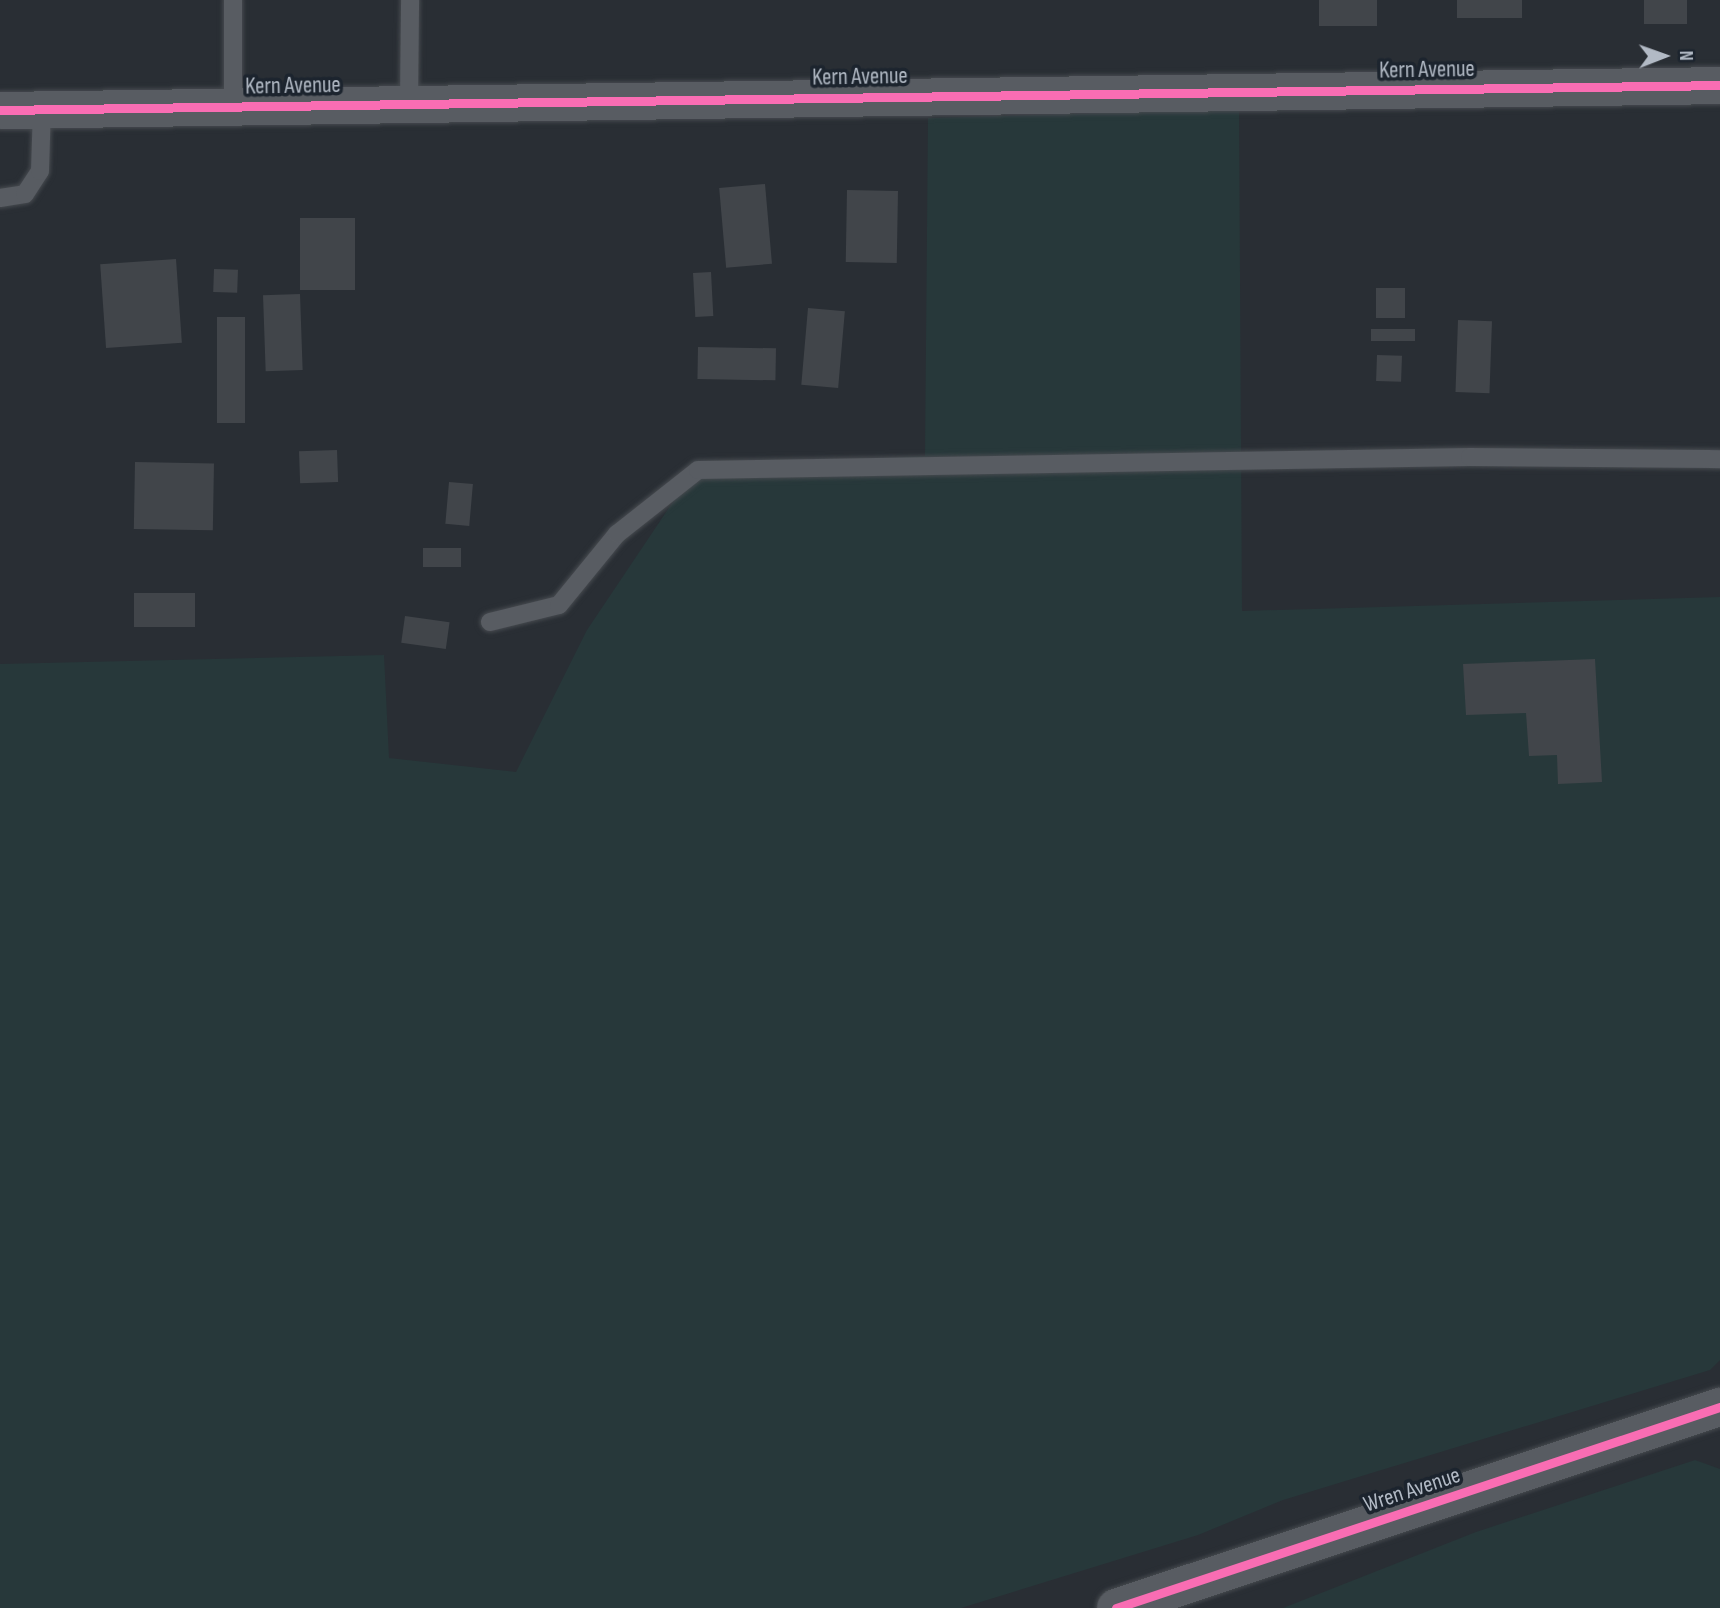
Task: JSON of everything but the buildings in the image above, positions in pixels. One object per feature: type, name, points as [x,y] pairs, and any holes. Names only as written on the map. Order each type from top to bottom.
[{"type":"street","name":"Kern Avenue","points":[[0,110],[1720,85]]},
{"type":"street","name":"Wren Avenue","points":[[1116,1608],[1720,1407]]},
{"type":"lane","points":[[233,0],[233,106]]},
{"type":"lane","points":[[409,103],[410,0]]},
{"type":"lane","points":[[0,198],[24,194],[40,171],[42,109]]},
{"type":"lane","points":[[490,622],[559,605],[617,534],[698,470],[1470,457],[1720,458]]},
{"type":"shaded area","points":[[1239,109],[1242,611],[1720,597],[1720,1360],[1710,1370],[1283,1500],[1198,1535],[961,1608],[0,1608],[0,664],[384,655],[389,758],[516,772],[587,630],[697,466],[925,456],[928,118]]},
{"type":"shaded area","points":[[1695,1460],[1720,1469],[1720,1608],[1283,1608],[1476,1532]]},
{"type":"cycle path","points":[[0,110],[1720,85]]},
{"type":"cycle path","points":[[1116,1608],[1720,1407]]}]
